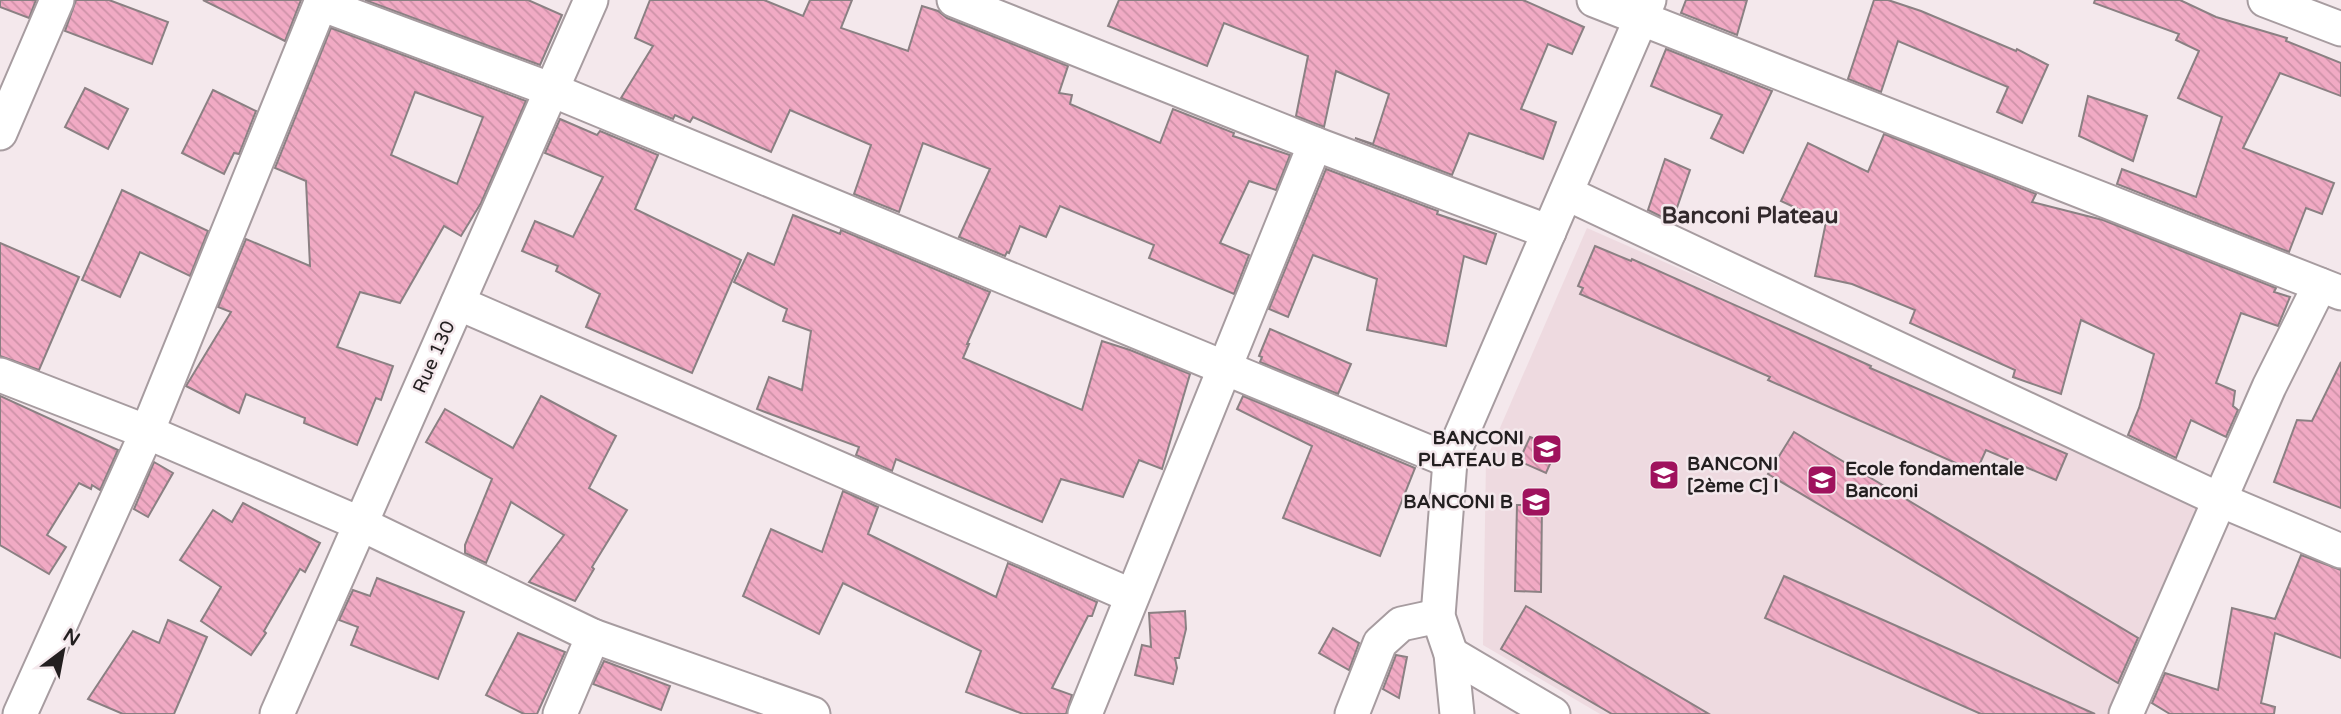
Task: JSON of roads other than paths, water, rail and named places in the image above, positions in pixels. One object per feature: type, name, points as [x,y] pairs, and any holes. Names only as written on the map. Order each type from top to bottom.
[{"type":"street","points":[[1,129],[57,0]]},
{"type":"street","name":"Rue 130","points":[[277,714],[592,0]]},
{"type":"street","points":[[954,0],[1315,145],[1549,232]]},
{"type":"street","points":[[1594,0],[1646,9],[2330,289],[2269,387],[2126,714]]},
{"type":"street","points":[[2265,0],[2341,29]]},
{"type":"street","points":[[20,714],[147,432],[322,2],[552,90],[1450,461]]},
{"type":"street","points":[[1457,714],[1451,654],[1437,616],[1450,461],[1646,9]]},
{"type":"street","points":[[1085,714],[1315,145]]},
{"type":"street","points":[[1566,193],[2218,499],[2341,551]]},
{"type":"street","points":[[458,303],[1132,596]]},
{"type":"street","points":[[0,375],[147,432],[361,524],[593,636],[813,714]]},
{"type":"street","points":[[1352,714],[1380,643],[1401,624],[1437,616]]},
{"type":"street","points":[[560,714],[593,636]]},
{"type":"street","points":[[1451,654],[1553,714]]},
{"type":"place","name":"BANCONI PLATEAU B","points":[[1547,449]]},
{"type":"place","name":"BANCONI [2ème C] I","points":[[1664,475]]},
{"type":"place","name":"Ecole fondamentale Banconi","points":[[1822,480]]},
{"type":"place","name":"BANCONI B","points":[[1536,502]]},
{"type":"district","name":"Banconi Plateau","points":[[1750,216]]}]
